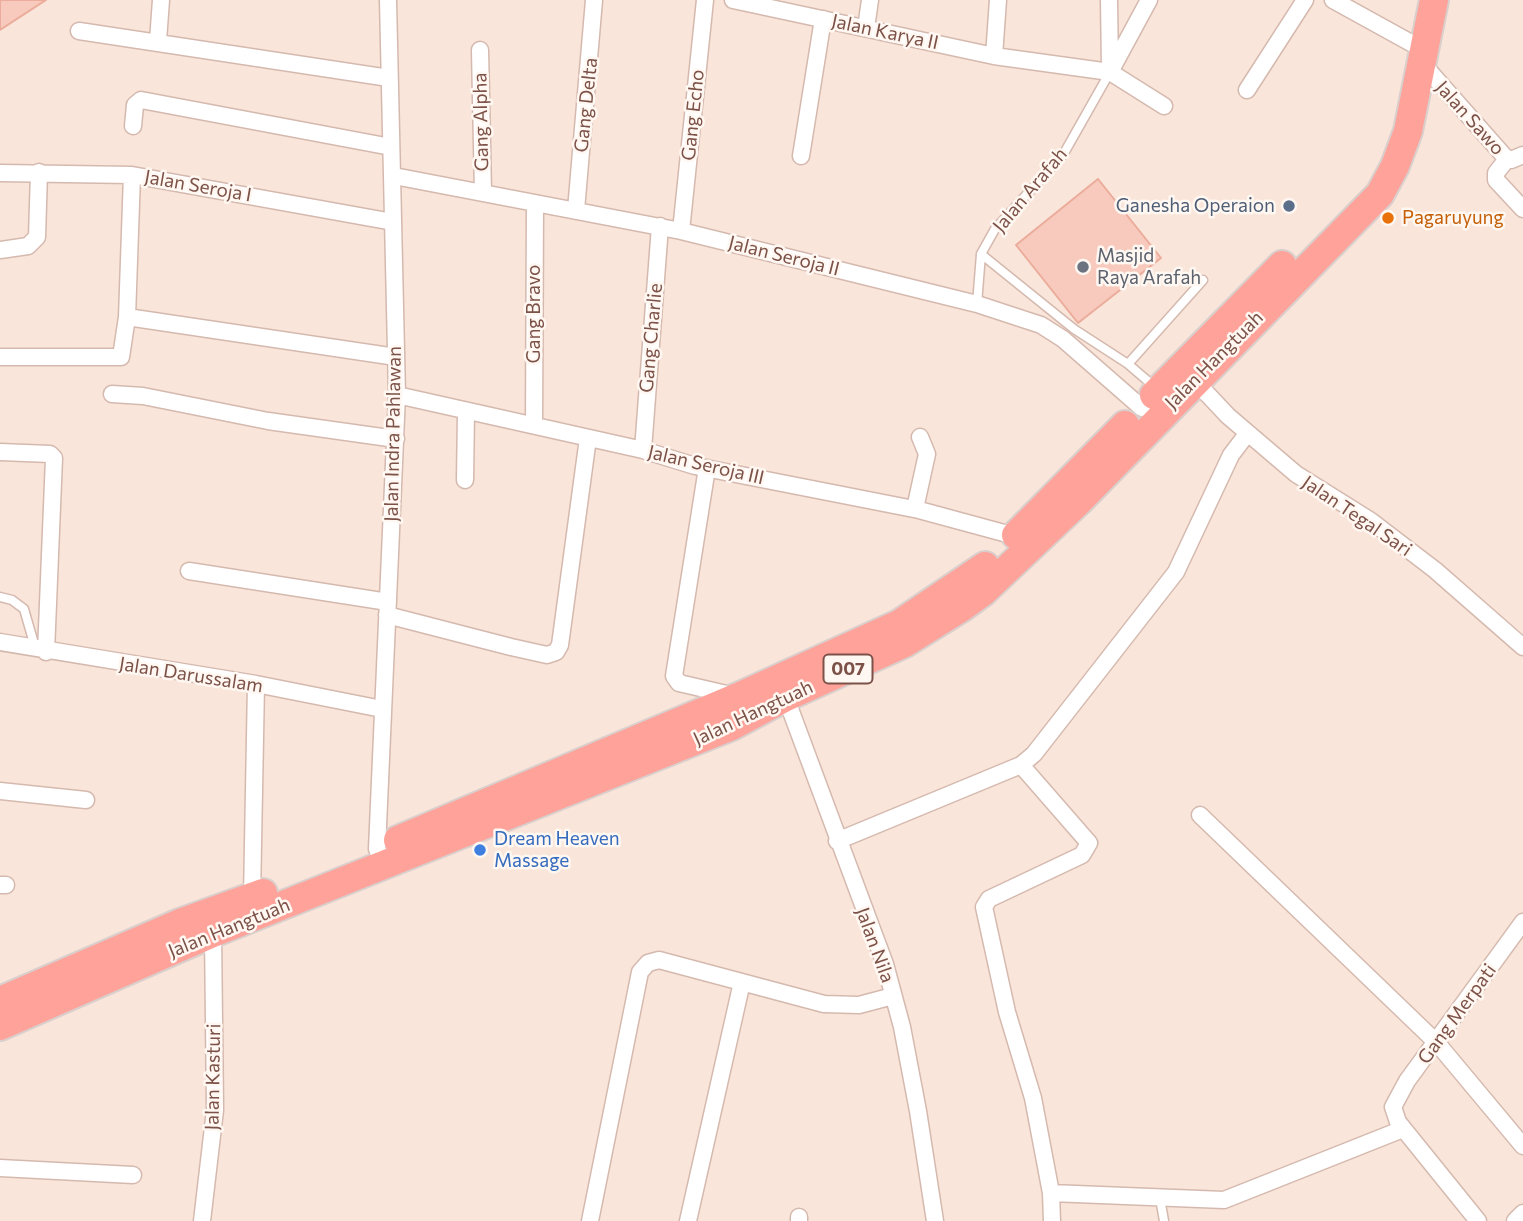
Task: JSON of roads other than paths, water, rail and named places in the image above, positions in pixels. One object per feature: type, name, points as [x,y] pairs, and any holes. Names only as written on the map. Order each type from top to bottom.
[{"type":"highway","name":"Jalan Hangtuah","points":[[0,1001],[180,923],[252,897],[380,858],[733,726],[782,687],[899,624],[980,570],[1015,536],[1072,493],[1195,381],[1380,194],[1395,166],[1408,131],[1416,53],[1416,0]]},
{"type":"highway","name":"Jalan Hangtuah","points":[[0,1026],[738,697],[782,687],[905,643],[961,608],[983,592],[1072,493],[1150,399],[1366,181],[1381,154],[1434,0]]},
{"type":"street","points":[[158,41],[161,0]]},
{"type":"street","name":"Jalan Indra Pahlawan","points":[[380,858],[382,709],[397,395],[388,0]]},
{"type":"street","name":"Gang Delta","points":[[576,210],[594,0]]},
{"type":"street","name":"Gang Echo","points":[[681,231],[705,0]]},
{"type":"street","name":"Jalan Karya II","points":[[733,0],[994,56],[1110,72]]},
{"type":"street","points":[[866,28],[870,0]]},
{"type":"street","points":[[994,56],[998,0]]},
{"type":"street","points":[[1109,0],[1110,72]]},
{"type":"street","points":[[1110,72],[1149,0]]},
{"type":"street","points":[[1247,90],[1305,0]]},
{"type":"street","name":"Jalan Sawo","points":[[1333,0],[1416,53],[1515,157]]},
{"type":"street","points":[[801,156],[823,19]]},
{"type":"street","points":[[79,31],[389,78]]},
{"type":"street","name":"Gang Alpha","points":[[480,50],[483,193]]},
{"type":"street","points":[[1110,72],[1164,106]]},
{"type":"street","points":[[132,126],[135,105],[141,100],[391,147]]},
{"type":"street","points":[[1515,157],[1496,173],[1496,180],[1523,209]]},
{"type":"street","points":[[0,250],[28,246],[37,237],[39,172]]},
{"type":"street","name":"Jalan Seroja I","points":[[0,173],[132,175],[393,222]]},
{"type":"street","points":[[0,357],[121,357],[127,317],[132,175]]},
{"type":"street","name":"Jalan Seroja II","points":[[394,176],[660,226],[977,304],[1041,325],[1150,399]]},
{"type":"street","name":"Gang Bravo","points":[[534,425],[535,203]]},
{"type":"street","name":"Gang Charlie","points":[[643,450],[660,226]]},
{"type":"street","points":[[127,317],[396,357]]},
{"type":"street","name":"Jalan Tegal Sari","points":[[1195,381],[1247,434],[1296,474],[1371,521],[1435,570],[1523,647]]},
{"type":"street","points":[[112,394],[143,397],[268,421],[396,439]]},
{"type":"street","name":"Jalan Seroja III","points":[[397,395],[643,450],[707,468],[919,510],[1015,536]]},
{"type":"street","points":[[465,480],[466,412]]},
{"type":"street","points":[[837,841],[1021,765],[1034,754],[1176,572],[1231,455],[1247,434]]},
{"type":"street","points":[[919,510],[916,504],[928,454],[920,437]]},
{"type":"street","points":[[189,570],[387,608],[511,647],[547,655],[555,652],[560,645],[588,438]]},
{"type":"street","points":[[0,452],[50,454],[54,458],[41,651]]},
{"type":"street","points":[[707,468],[674,676],[679,683],[738,697]]},
{"type":"street","name":"Jalan Darussalam","points":[[0,642],[41,651],[256,684],[382,709]]},
{"type":"street","points":[[252,897],[256,684]]},
{"type":"street","name":"Jalan Nila","points":[[782,687],[884,964],[926,1150],[935,1221]]},
{"type":"street","points":[[1021,765],[1089,844],[1082,855],[989,899],[984,907],[1007,1012],[1033,1098],[1051,1193],[1052,1221]]},
{"type":"street","points":[[0,791],[86,800]]},
{"type":"street","points":[[1200,815],[1437,1043],[1523,1146]]},
{"type":"street","name":"Gang Merpati","points":[[1403,1129],[1393,1107],[1408,1081],[1523,922]]},
{"type":"street","name":"Jalan Kasturi","points":[[202,1221],[215,1110],[213,933]]},
{"type":"street","points":[[590,1221],[640,972],[648,962],[659,960],[824,1004],[859,1005],[893,996]]},
{"type":"street","points":[[688,1221],[742,982]]},
{"type":"street","points":[[1051,1193],[1224,1200],[1403,1129],[1478,1221]]},
{"type":"street","points":[[0,1168],[133,1175]]},
{"type":"street","points":[[1515,1221],[1523,1213]]},
{"type":"lane","name":"Jalan Arafah","points":[[977,304],[981,254],[995,229],[1063,155],[1110,72]]},
{"type":"lane","points":[[981,254],[1074,329],[1128,363],[1150,399]]},
{"type":"lane","points":[[1128,363],[1203,280]]},
{"type":"lane","points":[[0,597],[12,600],[24,609],[41,651]]},
{"type":"lane","points":[[1160,1198],[1164,1221]]},
{"type":"place","name":"Ganesha Operaion","points":[[1289,206]]},
{"type":"place","name":"Pagaruyung","points":[[1388,218]]},
{"type":"place","name":"Masjid Raya Arafah","points":[[1083,267]]},
{"type":"place","name":"Dream Heaven Massage","points":[[480,850]]}]
